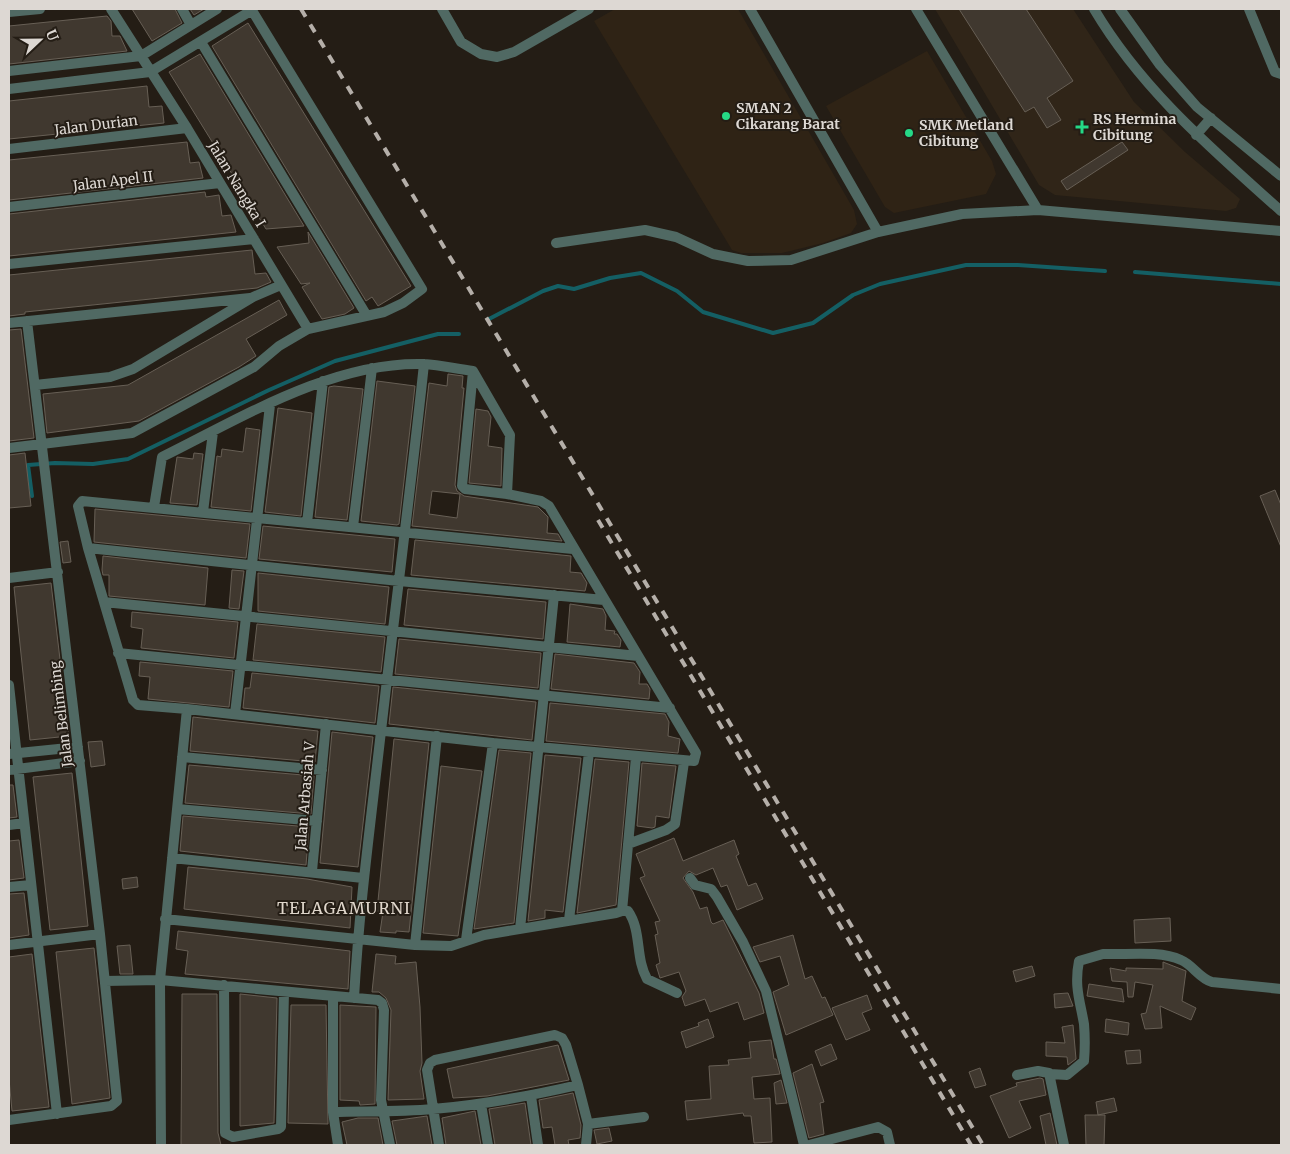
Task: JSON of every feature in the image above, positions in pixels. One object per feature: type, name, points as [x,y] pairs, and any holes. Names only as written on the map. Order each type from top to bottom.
[{"type":"street","points":[[9,12],[40,9]]},
{"type":"street","name":"Jalan Nangka I","points":[[111,9],[187,128],[308,329]]},
{"type":"street","points":[[182,9],[191,25]]},
{"type":"street","points":[[9,71],[141,56],[217,9]]},
{"type":"street","points":[[442,9],[461,42],[481,54],[497,57],[514,52],[589,9]]},
{"type":"street","points":[[750,9],[878,232]]},
{"type":"street","points":[[916,9],[1038,210]]},
{"type":"street","points":[[1094,9],[1143,79],[1196,135],[1281,210]]},
{"type":"street","points":[[1120,9],[1160,65],[1198,107],[1281,176]]},
{"type":"street","points":[[1249,9],[1275,72],[1281,74]]},
{"type":"street","points":[[9,89],[150,72],[249,12],[253,12],[421,286],[421,292],[403,304],[384,312],[308,329],[274,350],[254,367],[132,433],[9,448]]},
{"type":"street","points":[[201,42],[367,316]]},
{"type":"street","points":[[1196,135],[1211,118]]},
{"type":"street","name":"Jalan Durian","points":[[9,149],[187,128]]},
{"type":"street","name":"Jalan Apel II","points":[[9,207],[220,183]]},
{"type":"street","points":[[556,243],[645,230],[676,237],[722,256],[748,261],[791,260],[878,232],[962,214],[1038,210],[1281,231]]},
{"type":"street","points":[[9,264],[254,239]]},
{"type":"street","points":[[35,385],[110,377],[133,369],[254,297],[282,285]]},
{"type":"street","points":[[9,323],[254,297]]},
{"type":"street","name":"Jalan Belimbing","points":[[27,321],[100,934],[117,1101],[115,1104],[57,1114]]},
{"type":"street","points":[[354,998],[363,878],[392,631],[406,532],[424,364]]},
{"type":"street","points":[[154,507],[161,458],[212,432],[323,381],[372,368],[424,364],[473,371]]},
{"type":"street","points":[[354,527],[372,368]]},
{"type":"street","points":[[473,371],[510,435],[506,494]]},
{"type":"street","points":[[473,371],[462,486],[545,503],[573,548],[670,708],[696,753],[694,761],[684,762],[493,743],[187,708],[135,704],[118,653],[88,548],[78,506],[80,502],[154,507],[573,548]]},
{"type":"street","points":[[307,523],[323,381]]},
{"type":"street","points":[[235,714],[259,517],[270,405]]},
{"type":"street","points":[[203,512],[212,432]]},
{"type":"street","points":[[88,548],[399,581],[604,600]]},
{"type":"street","points":[[9,578],[58,572]]},
{"type":"street","points":[[520,929],[554,595]]},
{"type":"street","points":[[104,602],[638,656]]},
{"type":"street","points":[[118,653],[670,708]]},
{"type":"street","points":[[9,690],[13,769],[24,823],[57,1114],[9,1120]]},
{"type":"street","points":[[159,1144],[160,980],[187,708]]},
{"type":"street","name":"Jalan Arbasiah V","points":[[312,871],[326,724]]},
{"type":"street","points":[[415,945],[437,736]]},
{"type":"street","points":[[466,940],[493,743]]},
{"type":"street","points":[[13,754],[78,747]]},
{"type":"street","points":[[569,920],[589,752]]},
{"type":"street","points":[[182,757],[322,770]]},
{"type":"street","points":[[622,911],[636,757]]},
{"type":"street","points":[[13,769],[80,762]]},
{"type":"street","points":[[628,844],[666,830],[675,824],[684,762]]},
{"type":"street","points":[[177,809],[317,821]]},
{"type":"street","points":[[9,825],[24,823]]},
{"type":"street","points":[[172,858],[312,871],[363,878]]},
{"type":"street","points":[[690,878],[696,885],[710,889],[717,897],[743,942],[766,990],[804,1145]]},
{"type":"street","points":[[9,887],[31,884]]},
{"type":"street","points":[[165,919],[415,945],[451,946],[466,940],[520,929],[628,911],[635,925],[640,958],[648,979],[677,993]]},
{"type":"street","points":[[9,945],[100,934]]},
{"type":"street","points":[[1017,1075],[1045,1070],[1050,1074],[1066,1075],[1084,1061],[1084,1025],[1077,996],[1078,967],[1079,961],[1094,956],[1103,954],[1174,958],[1189,964],[1212,982],[1281,989]]},
{"type":"street","points":[[105,981],[160,980],[378,1000],[382,1003],[384,1010],[382,1110],[390,1145]]},
{"type":"street","points":[[224,985],[225,1132],[233,1137],[278,1129],[281,1126],[284,992]]},
{"type":"street","points":[[333,997],[333,1112],[338,1145]]},
{"type":"street","points":[[439,1145],[427,1070],[430,1063],[435,1060],[556,1035],[562,1038],[566,1045],[578,1085],[588,1124],[586,1145]]},
{"type":"street","points":[[1050,1074],[1064,1145]]},
{"type":"street","points":[[333,1112],[432,1110],[531,1096],[578,1085]]},
{"type":"street","points":[[531,1096],[538,1145]]},
{"type":"street","points":[[481,1104],[488,1145]]},
{"type":"street","points":[[588,1124],[644,1118]]},
{"type":"street","points":[[810,1145],[878,1127],[887,1132],[890,1145]]},
{"type":"shaded area","name":"SMAN 2 Cikarang Barat","points":[[615,9],[738,9],[854,210],[857,224],[851,233],[823,243],[782,253],[741,253],[732,250],[594,21]]},
{"type":"shaded area","name":"RS Hermina Cibitung","points":[[935,9],[1073,9],[1134,102],[1185,152],[1240,199],[1236,208],[1226,211],[1055,195],[1039,185]]},
{"type":"shaded area","name":"SMK Metland Cibitung","points":[[927,51],[992,161],[996,174],[986,194],[894,213],[885,207],[826,106]]},
{"type":"building","points":[[132,9],[175,9],[182,23],[152,41]]},
{"type":"building","points":[[190,9],[204,9],[194,15]]},
{"type":"building","points":[[959,9],[1026,9],[1073,81],[1047,98],[1061,120],[1047,128],[1034,107],[1025,112]]},
{"type":"building","points":[[107,16],[111,21],[112,36],[120,36],[127,51],[9,64],[9,26]]},
{"type":"building","points":[[248,23],[411,286],[378,306],[372,297],[366,301],[212,46]]},
{"type":"building","points":[[200,54],[304,226],[266,229],[169,72]]},
{"type":"building","points":[[147,86],[149,107],[162,106],[164,123],[9,139],[9,101]]},
{"type":"building","points":[[187,142],[190,163],[199,162],[203,178],[9,200],[9,160]]},
{"type":"building","points":[[1122,142],[1128,150],[1067,190],[1061,181]]},
{"type":"building","points":[[205,192],[206,197],[219,195],[222,216],[231,215],[236,232],[9,256],[9,214]]},
{"type":"building","points":[[308,232],[354,308],[345,314],[322,319],[302,287],[310,283],[301,284],[277,247],[309,243]]},
{"type":"building","points":[[252,250],[255,274],[266,273],[271,282],[257,288],[25,312],[25,314],[9,316],[9,275]]},
{"type":"building","points":[[279,300],[287,315],[246,339],[256,356],[239,367],[139,421],[47,433],[43,394],[128,385]]},
{"type":"building","points":[[21,329],[34,438],[9,441],[9,330]]},
{"type":"building","points":[[448,374],[463,376],[462,388],[464,388],[455,485],[457,491],[464,496],[538,507],[548,517],[547,533],[558,534],[562,541],[412,526],[429,383],[447,386]],"holes":[[[432,491],[460,494],[457,518],[429,514]]]},
{"type":"building","points":[[377,381],[415,386],[399,524],[397,525],[361,521]]},
{"type":"building","points":[[329,387],[363,389],[347,520],[315,517]]},
{"type":"building","points":[[278,408],[312,413],[301,516],[265,512]]},
{"type":"building","points":[[476,409],[488,411],[491,417],[488,446],[502,448],[501,486],[469,483]]},
{"type":"building","points":[[246,428],[260,430],[251,511],[211,507],[217,456],[221,457],[222,449],[243,452]]},
{"type":"building","points":[[25,453],[31,506],[9,508],[9,455]]},
{"type":"building","points":[[194,453],[203,454],[197,505],[170,503],[177,457],[193,459]]},
{"type":"building","points":[[1275,490],[1281,505],[1281,547],[1260,496]]},
{"type":"building","points":[[95,509],[250,524],[246,558],[94,542]]},
{"type":"building","points":[[263,526],[395,539],[392,572],[259,559]]},
{"type":"building","points":[[415,540],[571,556],[570,572],[581,573],[587,583],[585,591],[411,575]]},
{"type":"building","points":[[68,541],[71,562],[63,563],[60,542]]},
{"type":"building","points":[[103,556],[208,568],[205,605],[109,596],[109,575],[103,575]]},
{"type":"building","points":[[232,570],[244,571],[239,609],[229,608]]},
{"type":"building","points":[[258,573],[389,587],[385,624],[258,611]]},
{"type":"building","points":[[51,583],[69,736],[30,740],[14,587]]},
{"type":"building","points":[[408,589],[546,602],[543,639],[404,625]]},
{"type":"building","points":[[570,604],[603,609],[606,616],[605,630],[615,631],[614,634],[617,634],[621,640],[620,647],[567,642]]},
{"type":"building","points":[[132,612],[238,622],[234,658],[141,648],[143,629],[131,627]]},
{"type":"building","points":[[257,624],[385,637],[381,672],[253,660]]},
{"type":"building","points":[[399,639],[541,653],[538,688],[395,674]]},
{"type":"building","points":[[555,654],[634,663],[640,672],[639,684],[647,684],[650,689],[649,699],[551,689]]},
{"type":"building","points":[[140,662],[233,671],[229,707],[148,699],[150,677],[139,676]]},
{"type":"building","points":[[252,673],[379,686],[375,723],[243,708],[245,688],[250,688]]},
{"type":"building","points":[[393,687],[536,702],[532,740],[389,724]]},
{"type":"building","points":[[550,703],[665,714],[669,722],[668,736],[680,739],[678,753],[546,741]]},
{"type":"building","points":[[193,717],[318,731],[315,762],[190,751]]},
{"type":"building","points":[[332,732],[373,737],[358,867],[320,863]]},
{"type":"building","points":[[394,739],[429,743],[409,932],[396,931],[396,933],[380,932],[383,912],[377,911]]},
{"type":"building","points":[[102,741],[105,765],[91,767],[88,742]]},
{"type":"building","points":[[499,750],[531,753],[514,923],[474,929]]},
{"type":"building","points":[[545,755],[581,758],[563,912],[545,910],[545,918],[528,921]]},
{"type":"building","points":[[595,759],[629,762],[616,905],[577,913]]},
{"type":"building","points":[[642,763],[676,766],[669,818],[656,816],[655,827],[652,828],[637,826]]},
{"type":"building","points":[[189,765],[314,776],[311,814],[185,803]]},
{"type":"building","points":[[441,766],[482,771],[458,936],[423,933]]},
{"type":"building","points":[[72,773],[88,926],[50,930],[33,777]]},
{"type":"building","points":[[9,785],[13,785],[17,817],[9,818]]},
{"type":"building","points":[[183,816],[309,827],[306,865],[180,851]]},
{"type":"building","points":[[674,838],[683,861],[734,840],[739,854],[736,856],[748,886],[756,883],[763,899],[737,910],[727,885],[721,887],[713,868],[696,875],[689,871],[683,878],[693,892],[700,909],[707,907],[711,922],[713,924],[723,920],[759,993],[764,1013],[744,1020],[738,1002],[710,1012],[705,999],[685,1006],[682,997],[686,991],[679,972],[660,978],[656,965],[660,963],[655,935],[658,934],[655,922],[660,921],[640,878],[645,876],[636,854]]},
{"type":"building","points":[[19,840],[24,878],[9,880],[9,841]]},
{"type":"building","points":[[188,867],[307,879],[352,887],[350,928],[184,909]]},
{"type":"building","points":[[137,877],[138,887],[123,889],[122,879]]},
{"type":"building","points":[[24,893],[29,935],[9,938],[9,894]]},
{"type":"building","points":[[1170,918],[1171,941],[1135,943],[1134,920]]},
{"type":"building","points":[[178,931],[350,951],[348,989],[185,974],[188,951],[176,949]]},
{"type":"building","points":[[793,935],[805,979],[812,976],[822,998],[825,997],[833,1015],[786,1035],[773,992],[789,985],[780,956],[760,962],[753,947]]},
{"type":"building","points":[[130,945],[133,974],[120,974],[117,946]]},
{"type":"building","points":[[94,948],[110,1098],[72,1104],[56,952]]},
{"type":"building","points":[[32,954],[49,1107],[12,1111],[9,1079],[9,957]]},
{"type":"building","points":[[376,954],[396,956],[395,964],[416,962],[420,1007],[422,1063],[420,1071],[424,1099],[388,1100],[391,1010],[386,998],[379,992],[372,992]]},
{"type":"building","points":[[1163,962],[1186,971],[1182,1001],[1196,1008],[1191,1020],[1160,1006],[1162,1028],[1145,1029],[1141,1014],[1146,1013],[1153,985],[1135,982],[1133,997],[1128,997],[1127,982],[1112,981],[1110,968],[1126,971],[1126,968],[1163,969]]},
{"type":"building","points":[[1032,966],[1035,976],[1016,982],[1013,971]]},
{"type":"building","points":[[1089,984],[1122,989],[1124,1002],[1087,996]]},
{"type":"building","points":[[1068,993],[1073,1006],[1055,1008],[1054,994]]},
{"type":"building","points":[[182,994],[217,994],[218,1133],[221,1145],[181,1145]]},
{"type":"building","points":[[240,994],[277,998],[274,1123],[240,1126]]},
{"type":"building","points":[[867,995],[872,1009],[862,1013],[870,1030],[846,1040],[832,1008]]},
{"type":"building","points":[[291,1005],[326,1005],[328,1124],[288,1123]]},
{"type":"building","points":[[340,1005],[376,1007],[375,1104],[360,1105],[359,1101],[340,1100]]},
{"type":"building","points":[[708,1019],[714,1037],[686,1048],[681,1032],[699,1026],[698,1023]]},
{"type":"building","points":[[1106,1019],[1129,1023],[1128,1035],[1105,1032]]},
{"type":"building","points":[[1073,1025],[1076,1059],[1068,1065],[1067,1057],[1046,1056],[1046,1042],[1065,1043],[1062,1027]]},
{"type":"building","points":[[771,1040],[774,1059],[776,1059],[780,1074],[752,1077],[754,1099],[770,1098],[772,1142],[754,1143],[751,1116],[744,1116],[743,1113],[687,1120],[685,1101],[711,1099],[709,1066],[729,1065],[728,1060],[751,1058],[749,1042]]},
{"type":"building","points":[[831,1044],[837,1059],[821,1066],[815,1051]]},
{"type":"building","points":[[558,1045],[569,1080],[487,1096],[453,1098],[447,1069]]},
{"type":"building","points":[[1140,1050],[1141,1063],[1127,1064],[1125,1051]]},
{"type":"building","points":[[812,1064],[824,1102],[820,1103],[824,1134],[809,1138],[793,1073]]},
{"type":"building","points":[[980,1068],[986,1085],[975,1088],[969,1072]]},
{"type":"building","points":[[1043,1079],[1046,1095],[1019,1101],[1031,1128],[1009,1138],[990,1096],[1017,1086],[1016,1083]]},
{"type":"building","points":[[781,1080],[787,1103],[776,1104],[774,1083]]},
{"type":"building","points":[[573,1093],[581,1125],[580,1138],[568,1140],[569,1145],[555,1145],[552,1127],[543,1128],[539,1100]]},
{"type":"building","points":[[1114,1098],[1117,1111],[1098,1115],[1096,1102]]},
{"type":"building","points":[[525,1103],[531,1145],[495,1145],[489,1109]]},
{"type":"building","points":[[475,1111],[481,1145],[446,1145],[442,1118]]},
{"type":"building","points":[[1050,1113],[1057,1145],[1046,1145],[1040,1116]]},
{"type":"building","points":[[1085,1115],[1105,1115],[1104,1145],[1086,1145]]},
{"type":"building","points":[[427,1116],[432,1145],[397,1145],[392,1121]]},
{"type":"building","points":[[358,1118],[378,1118],[383,1145],[347,1145],[342,1122]]},
{"type":"building","points":[[609,1128],[612,1141],[597,1144],[594,1130]]},
{"type":"waterway","points":[[489,319],[543,291],[558,286],[574,289],[610,278],[641,273],[677,291],[703,312],[773,333],[813,323],[853,295],[880,284],[966,265],[1018,265],[1105,271]]},
{"type":"waterway","points":[[1135,272],[1281,284]]},
{"type":"waterway","points":[[32,496],[28,465],[55,463],[93,464],[128,459],[269,390],[335,361],[438,334],[459,334]]},
{"type":"railway","points":[[301,9],[983,1145]]},
{"type":"railway","points":[[598,520],[971,1145]]},
{"type":"place","name":"SMAN 2 Cikarang Barat","points":[[726,116]]},
{"type":"place","name":"RS Hermina Cibitung","points":[[1082,127]]},
{"type":"place","name":"SMK Metland Cibitung","points":[[909,133]]},
{"type":"district","name":"TELAGAMURNI","points":[[344,908]]}]
